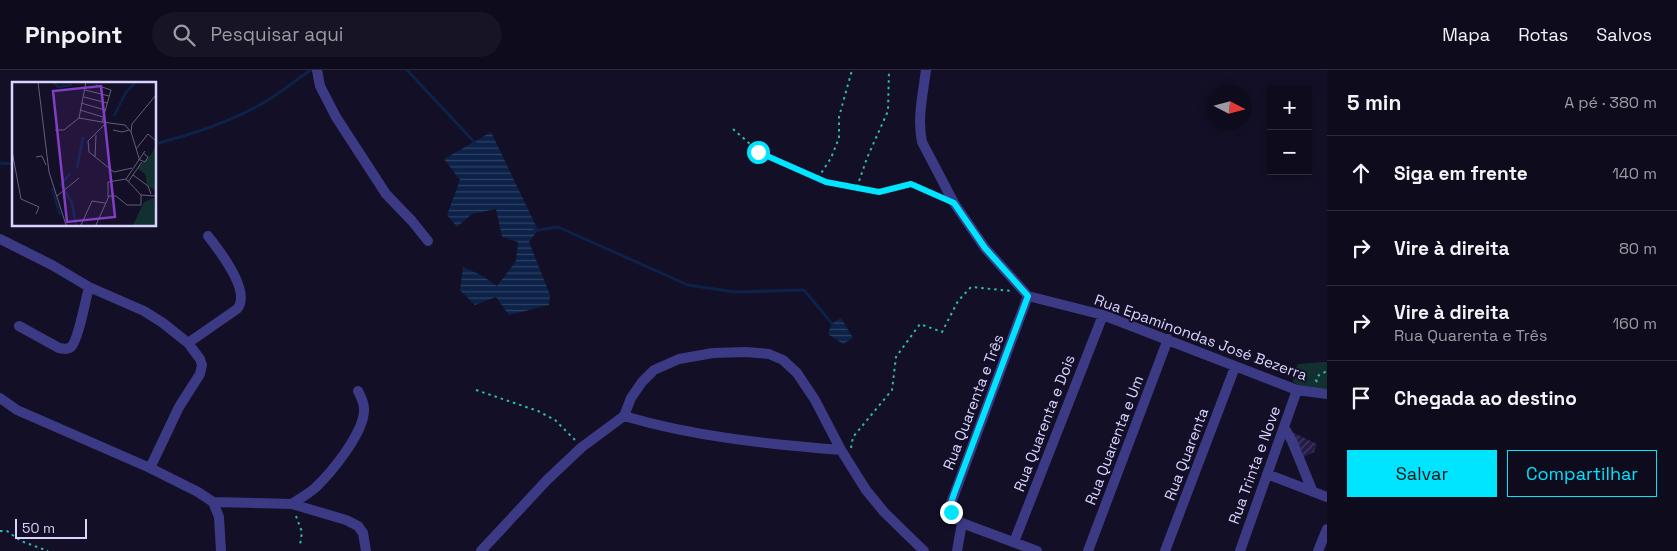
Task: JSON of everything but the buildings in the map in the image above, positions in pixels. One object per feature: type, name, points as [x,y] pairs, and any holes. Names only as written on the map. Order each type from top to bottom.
[{"type":"street","points":[[926,70],[920,120],[922,142],[954,203],[985,248],[1028,296]]},
{"type":"street","points":[[317,72],[320,86],[336,118],[386,194],[428,241]]},
{"type":"street","points":[[188,342],[238,309],[241,303],[241,296],[236,281],[226,260],[208,236]]},
{"type":"street","points":[[0,239],[52,265],[89,287],[144,311],[188,342],[200,359],[202,365],[200,374],[179,407],[150,468]]},
{"type":"street","points":[[19,326],[64,350],[70,348],[77,334],[89,287]]},
{"type":"street","name":"Rua Epaminondas José Bezerra","points":[[1028,296],[1102,315],[1297,390],[1327,394]]},
{"type":"street","name":"Rua Quarenta e Três","points":[[957,551],[958,520],[951,512],[950,506],[1028,296]]},
{"type":"street","name":"Rua Quarenta e Dois","points":[[1014,542],[1102,315]]},
{"type":"street","name":"Rua Quarenta e Um","points":[[1088,551],[1168,339]]},
{"type":"street","points":[[481,551],[547,480],[582,447],[624,416],[642,382],[654,370],[679,359],[746,352],[769,354],[783,360],[797,372],[866,490],[884,512],[924,551]]},
{"type":"street","name":"Rua Quarenta","points":[[1165,551],[1235,367]]},
{"type":"street","name":"Rua Trinta e Nove","points":[[1240,551],[1297,390]]},
{"type":"street","points":[[292,504],[314,488],[343,456],[359,430],[364,412],[363,401],[358,391]]},
{"type":"street","points":[[0,398],[17,410],[150,468],[198,492],[213,502],[292,504],[346,520],[358,526],[363,532],[366,551]]},
{"type":"street","points":[[624,416],[652,424],[720,437],[760,443],[841,450]]},
{"type":"street","points":[[1284,427],[1292,441],[1312,490]]},
{"type":"street","points":[[1267,474],[1327,497]]},
{"type":"street","points":[[213,502],[219,516],[221,551]]},
{"type":"street","points":[[958,520],[1037,551]]},
{"type":"street","points":[[1318,551],[1327,529]]},
{"type":"path","points":[[818,178],[831,158],[839,138],[839,117],[852,70]]},
{"type":"path","points":[[857,187],[867,158],[888,111],[889,70]]},
{"type":"path","points":[[733,129],[758,152],[826,182],[879,192],[911,184],[954,203]]},
{"type":"path","points":[[849,461],[853,436],[892,390],[896,357],[920,324],[942,332],[958,301],[970,286],[1014,292],[1028,296]]},
{"type":"path","points":[[1318,384],[1316,380],[1319,375],[1327,372]]},
{"type":"path","points":[[476,390],[538,411],[555,420],[582,447]]},
{"type":"path","points":[[292,504],[302,532],[300,545]]},
{"type":"path","points":[[0,531],[8,531],[21,542],[48,551]]},
{"type":"green space","points":[[1327,362],[1327,391],[1302,387],[1293,382],[1294,372],[1298,364]]},
{"type":"water","points":[[491,132],[538,230],[529,242],[550,295],[549,305],[509,315],[496,297],[475,305],[460,290],[463,267],[481,275],[497,286],[516,261],[518,242],[502,237],[496,209],[472,214],[457,227],[447,215],[460,180],[444,159]]},
{"type":"water","points":[[841,318],[853,338],[843,344],[828,334],[832,323]]},
{"type":"waterway","points":[[156,144],[225,122],[251,110],[311,70]]},
{"type":"waterway","points":[[407,70],[477,145]]},
{"type":"waterway","points":[[0,163],[12,164]]},
{"type":"waterway","points":[[535,229],[558,227],[688,285],[735,292],[804,290],[834,326]]},
{"type":"route","points":[[758,152],[826,182],[879,192],[911,184],[954,203],[985,248],[1028,296],[954,494],[950,506],[951,512]]}]
